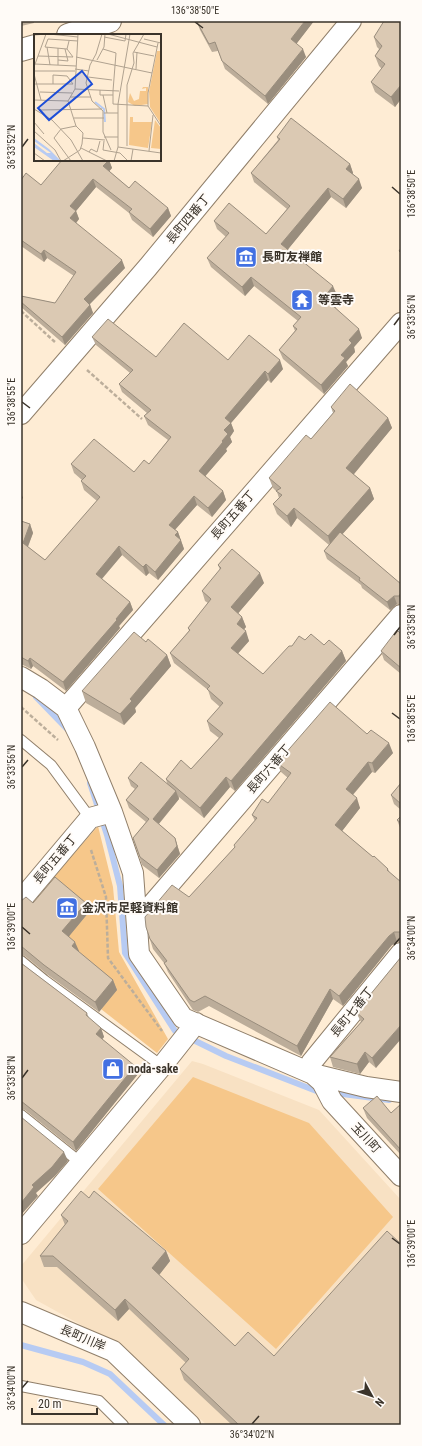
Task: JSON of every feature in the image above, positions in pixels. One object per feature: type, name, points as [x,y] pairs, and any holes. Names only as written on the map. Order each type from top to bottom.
[{"type":"street","points":[[71,34],[110,21]]},
{"type":"street","name":"長町四番丁","points":[[21,414],[148,267],[351,21]]},
{"type":"street","points":[[21,50],[34,46]]},
{"type":"street","name":"長町五番丁","points":[[66,708],[401,323]]},
{"type":"street","name":"長町六番丁","points":[[136,922],[401,615]]},
{"type":"street","points":[[21,677],[41,689],[66,708],[85,747],[112,812],[132,873],[139,954],[183,1018],[318,1078],[401,1092]]},
{"type":"street","points":[[90,818],[112,812]]},
{"type":"street","name":"長町五番丁","points":[[21,900],[90,818]]},
{"type":"street","name":"長町七番丁","points":[[318,1078],[311,1063],[401,953]]},
{"type":"street","points":[[21,1234],[162,1066],[171,1038],[196,1023]]},
{"type":"street","name":"玉川町","points":[[318,1078],[332,1101],[401,1176]]},
{"type":"street","name":"長町川岸","points":[[21,1312],[113,1351],[190,1425]]},
{"type":"lane","points":[[21,740],[51,765],[90,818]]},
{"type":"lane","points":[[21,961],[44,980],[162,1066]]},
{"type":"lane","points":[[21,1115],[81,1164]]},
{"type":"lane","points":[[23,1390],[99,1401],[123,1425]]},
{"type":"path","points":[[21,707],[59,741]]},
{"type":"path","points":[[90,818],[87,838],[106,897],[108,958],[171,1038]]},
{"type":"shaded area","points":[[98,826],[113,887],[119,952],[168,1039],[157,1053],[101,1009],[28,906]]},
{"type":"shaded area","points":[[192,1061],[319,1110],[401,1200],[401,1425],[207,1425],[112,1342],[36,1300],[21,1278],[21,1266]]},
{"type":"shaded area","points":[[193,1077],[309,1123],[393,1217],[276,1349],[98,1189]]},
{"type":"building","points":[[305,21],[291,39],[303,49],[265,96],[222,61],[215,42],[209,44],[197,22]]},
{"type":"building","points":[[384,21],[401,21],[401,85],[391,97],[371,82],[385,64],[375,56],[382,46],[374,37]]},
{"type":"building","points":[[291,118],[350,164],[346,169],[359,179],[343,199],[328,188],[281,244],[333,286],[325,296],[334,303],[332,305],[359,329],[349,340],[352,343],[341,355],[345,358],[321,385],[279,350],[297,329],[293,326],[301,317],[251,277],[242,287],[207,258],[229,233],[214,221],[229,203],[266,234],[290,206],[251,173],[280,139],[277,137]]},
{"type":"building","points":[[61,161],[108,161],[103,166],[129,188],[135,181],[168,208],[150,229],[129,212],[132,209],[93,179],[70,206],[76,211],[70,218],[122,260],[84,299],[90,305],[62,337],[21,302],[21,296],[55,303],[76,272],[44,250],[41,254],[21,240],[21,180],[26,173],[41,185]]},
{"type":"building","points":[[108,319],[156,357],[184,323],[228,360],[249,335],[280,360],[268,374],[265,371],[225,418],[231,423],[224,430],[228,434],[199,471],[223,491],[208,508],[194,496],[169,525],[178,532],[175,535],[181,540],[155,572],[146,564],[143,567],[119,546],[96,574],[130,602],[116,619],[117,620],[63,682],[30,658],[28,661],[21,657],[21,521],[30,524],[23,543],[45,560],[100,497],[81,481],[86,476],[71,464],[94,439],[134,472],[144,460],[149,464],[171,437],[144,416],[151,410],[119,384],[133,370],[92,337]]},
{"type":"building","points":[[350,384],[388,418],[346,468],[370,488],[328,536],[294,508],[287,516],[273,504],[282,495],[276,491],[281,488],[269,478],[306,435],[311,439],[335,411],[331,407]]},
{"type":"building","points":[[340,532],[401,584],[401,593],[399,596],[394,596],[387,602],[359,580],[360,578],[324,551]]},
{"type":"building","points":[[232,549],[260,573],[231,607],[242,617],[237,624],[246,631],[231,648],[263,674],[289,646],[292,646],[299,636],[305,640],[311,634],[324,645],[329,640],[342,651],[231,781],[226,777],[200,808],[166,779],[181,760],[191,769],[223,734],[207,721],[223,703],[207,689],[210,686],[170,653],[190,630],[188,628],[211,599],[202,591],[221,568],[218,565]]},
{"type":"building","points":[[397,630],[401,634],[401,668],[381,651]]},
{"type":"building","points":[[134,632],[146,642],[148,639],[167,655],[130,699],[132,701],[120,714],[82,691]]},
{"type":"building","points":[[330,702],[367,734],[371,730],[389,743],[372,763],[368,762],[346,789],[357,798],[335,825],[373,857],[374,856],[401,882],[401,933],[394,932],[389,936],[339,996],[330,989],[297,1046],[205,996],[194,1002],[190,1000],[164,963],[167,961],[150,939],[146,927],[145,917],[172,885],[189,897],[235,847],[234,845],[257,818],[252,815],[262,799],[268,803],[291,773],[277,763]]},
{"type":"building","points":[[141,762],[176,791],[153,819],[175,838],[177,846],[157,870],[140,857],[133,838],[149,819],[126,800],[138,786],[128,778]]},
{"type":"building","points":[[401,783],[401,804],[391,795]]},
{"type":"building","points":[[401,816],[401,823],[397,820]]},
{"type":"building","points":[[55,877],[86,903],[62,931],[75,942],[72,946],[113,980],[95,1002],[44,965],[21,946],[21,901],[26,897],[33,903]]},
{"type":"building","points":[[401,957],[401,1025],[372,1058],[365,1052],[357,1064],[330,1057],[364,1019],[356,1012]]},
{"type":"building","points":[[21,963],[87,1013],[86,1015],[101,1028],[96,1034],[135,1066],[73,1142],[21,1101]]},
{"type":"building","points":[[377,1096],[391,1113],[401,1104],[401,1150],[363,1108]]},
{"type":"building","points":[[21,1117],[64,1152],[52,1167],[32,1185],[34,1187],[21,1203]]},
{"type":"building","points":[[81,1191],[89,1198],[94,1191],[166,1251],[152,1268],[235,1346],[248,1332],[274,1356],[387,1231],[401,1244],[401,1425],[239,1425],[180,1369],[189,1359],[125,1299],[115,1310],[53,1256],[40,1256],[68,1221],[61,1215]]},
{"type":"waterway","points":[[36,697],[67,729]]},
{"type":"waterway","points":[[90,783],[107,835],[120,886],[125,953],[175,1031],[226,1056],[319,1092]]},
{"type":"waterway","points":[[335,1093],[389,1100]]},
{"type":"waterway","points":[[21,1345],[83,1362],[110,1374],[164,1425]]},
{"type":"place","name":"長町友禅館","points":[[246,257]]},
{"type":"place","name":"等雲寺","points":[[302,300]]},
{"type":"place","name":"金沢市足軽資料館","points":[[67,908]]},
{"type":"place","name":"noda-sake","points":[[113,1069]]}]
